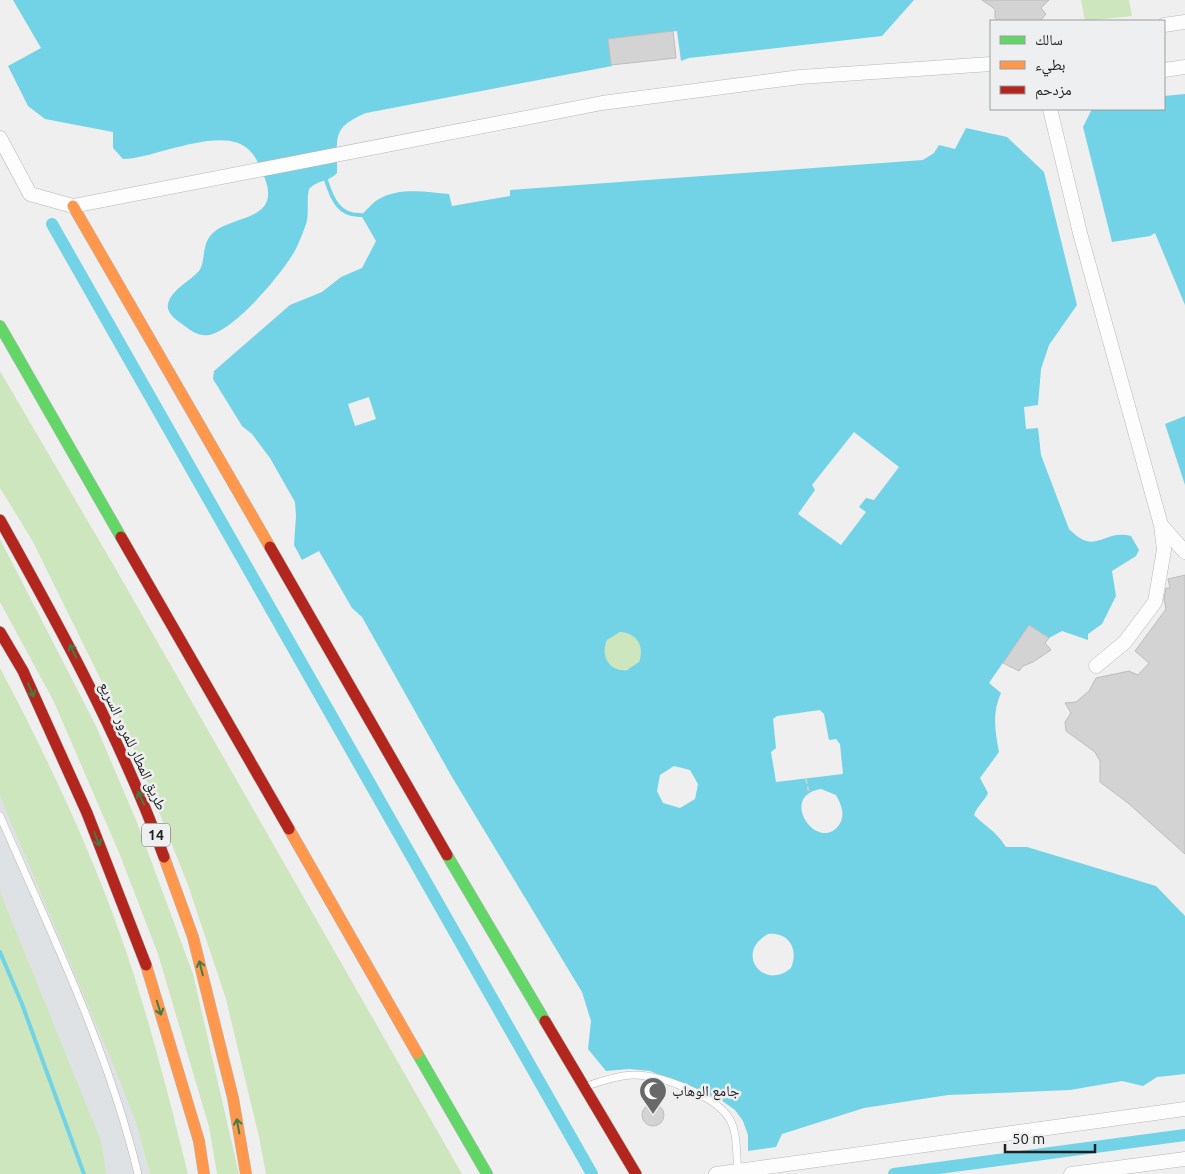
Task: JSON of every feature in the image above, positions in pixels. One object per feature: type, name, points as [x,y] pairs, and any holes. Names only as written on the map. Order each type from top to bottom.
[{"type":"main road","points":[[73,206],[469,894],[636,1174]]},
{"type":"main road","points":[[0,326],[487,1174]]},
{"type":"main road","name":"طريق المطار للمرور السريع","points":[[0,520],[71,647],[150,819],[193,937],[233,1098],[246,1174]]},
{"type":"main road","points":[[0,632],[23,671],[87,813],[142,955],[199,1141],[204,1174]]},
{"type":"street","points":[[1165,25],[1185,22]]},
{"type":"street","points":[[0,138],[30,194],[73,206],[602,103],[800,78],[990,64]]},
{"type":"street","points":[[1165,70],[1185,67]]},
{"type":"street","points":[[1050,110],[1080,233],[1161,526],[1164,550],[1155,602],[1125,642],[1096,666]]},
{"type":"street","points":[[1161,526],[1185,552]]},
{"type":"street","points":[[716,1174],[1185,1109]]},
{"type":"street","points":[[1071,1174],[1185,1159]]},
{"type":"lane","points":[[0,816],[88,1019],[110,1077],[138,1174]]},
{"type":"lane","points":[[584,1087],[609,1078],[631,1075],[648,1076],[707,1098],[720,1107],[730,1119],[735,1135],[738,1170]]},
{"type":"path","points":[[806,778],[809,794]]},
{"type":"shaded area","points":[[0,788],[92,998],[135,1120],[150,1174],[0,1174]]},
{"type":"green space","points":[[1081,0],[1129,0],[1132,16],[1085,20]]},
{"type":"green space","points":[[0,371],[114,566],[462,1174],[266,1174],[226,999],[188,885],[130,739],[32,540],[0,488]]},
{"type":"green space","points":[[0,539],[96,726],[136,820],[193,974],[239,1174],[217,1174],[209,1127],[158,954],[120,855],[54,702],[0,602]]},
{"type":"green space","points":[[623,632],[630,633],[636,638],[641,644],[641,658],[636,664],[630,669],[623,670],[616,669],[610,664],[605,658],[604,651],[605,644],[610,638],[616,633]]},
{"type":"green space","points":[[0,668],[65,799],[108,900],[149,1023],[188,1174],[150,1174],[135,1120],[118,1076],[0,796]]},
{"type":"green space","points":[[0,892],[101,1141],[106,1174],[0,1174]]},
{"type":"water","points":[[13,0],[914,0],[882,36],[689,58],[681,61],[677,31],[608,39],[612,66],[366,113],[354,118],[341,129],[338,136],[337,173],[309,189],[306,223],[291,257],[276,278],[242,314],[219,331],[209,335],[202,335],[188,329],[174,318],[168,310],[168,304],[173,294],[199,271],[209,237],[230,223],[251,216],[266,204],[268,195],[266,182],[258,162],[251,152],[240,144],[225,140],[190,144],[123,159],[113,148],[113,132],[45,119],[28,106],[8,66],[41,48]]},
{"type":"water","points":[[1185,94],[1185,305],[1155,233],[1150,236],[1112,242],[1083,127],[1092,110],[1165,110],[1165,96]]},
{"type":"water","points":[[966,128],[1007,137],[1044,172],[1077,305],[1049,345],[1041,369],[1038,405],[1024,407],[1026,429],[1038,428],[1041,455],[1069,529],[1078,537],[1093,542],[1113,536],[1131,536],[1139,550],[1136,556],[1112,571],[1116,596],[1102,624],[1088,634],[1088,640],[1062,631],[1049,638],[1029,625],[989,683],[1001,693],[995,715],[999,752],[980,778],[988,793],[974,815],[1006,847],[1027,847],[1156,886],[1185,916],[1185,1074],[1157,1077],[1143,1086],[1122,1081],[1070,1090],[948,1095],[864,1108],[782,1134],[776,1147],[748,1151],[748,1135],[743,1121],[735,1110],[721,1100],[650,1071],[629,1069],[606,1071],[588,1049],[591,1021],[582,992],[452,777],[362,617],[352,608],[319,551],[302,560],[294,545],[295,502],[270,458],[252,434],[242,426],[213,379],[214,371],[290,305],[322,292],[341,277],[362,268],[376,241],[361,215],[377,200],[387,195],[413,191],[449,194],[452,206],[510,196],[510,190],[923,160],[934,153],[939,145],[955,149]],"holes":[[[369,397],[376,419],[355,426],[348,404]],[[854,432],[899,467],[874,500],[866,498],[859,507],[866,512],[841,545],[798,514],[815,490],[812,485]],[[620,632],[631,635],[638,641],[640,646],[641,656],[639,662],[627,670],[615,668],[608,662],[605,646],[607,640]],[[820,710],[824,714],[829,740],[836,739],[840,744],[843,774],[776,782],[771,752],[776,748],[773,719],[777,716]],[[674,766],[690,770],[698,784],[695,799],[680,808],[663,803],[657,791],[660,775]],[[821,789],[836,795],[842,813],[839,825],[830,832],[821,833],[812,828],[802,811],[802,802],[808,794]],[[768,934],[782,936],[787,939],[793,948],[794,954],[791,968],[781,974],[771,975],[762,973],[756,967],[753,959],[753,950],[758,942]]]},
{"type":"water","points":[[1185,416],[1185,485],[1165,424]]},
{"type":"building","points":[[982,0],[1049,0],[1041,8],[1046,14],[1041,20],[998,20],[995,18],[995,9]]},
{"type":"building","points":[[673,31],[676,58],[611,65],[608,39]]},
{"type":"building","points":[[1185,575],[1185,854],[1128,803],[1100,782],[1100,761],[1095,752],[1066,731],[1065,722],[1071,713],[1065,703],[1076,702],[1089,691],[1096,678],[1129,671],[1138,675],[1149,663],[1135,651],[1166,609],[1164,599],[1166,588],[1170,588],[1168,579]]},
{"type":"building","points":[[1029,625],[1049,638],[1045,643],[1051,650],[1023,666],[1019,671],[1003,663]]},
{"type":"building","name":"جامع الوهاب","points":[[653,1104],[661,1107],[664,1115],[661,1123],[653,1126],[645,1123],[642,1115],[645,1107]]},
{"type":"waterway","points":[[326,180],[331,194],[338,205],[347,213],[361,215]]},
{"type":"waterway","points":[[52,224],[592,1174]]},
{"type":"waterway","points":[[0,952],[22,1004],[84,1174]]},
{"type":"waterway","points":[[894,1174],[1185,1135]]},
{"type":"traffic: fast","points":[[0,326],[121,537]]},
{"type":"traffic: fast","points":[[447,855],[545,1021]]},
{"type":"traffic: fast","points":[[417,1053],[487,1174]]},
{"type":"traffic: slow","points":[[73,206],[270,547]]},
{"type":"traffic: slow","points":[[289,829],[417,1053]]},
{"type":"traffic: slow","points":[[164,857],[193,937],[233,1098],[246,1174]]},
{"type":"traffic: slow","points":[[146,965],[199,1141],[204,1174]]},
{"type":"traffic: jam","points":[[0,520],[89,685],[129,770],[164,857]]},
{"type":"traffic: jam","points":[[121,537],[289,829]]},
{"type":"traffic: jam","points":[[270,547],[447,855]]},
{"type":"traffic: jam","points":[[0,632],[23,671],[87,813],[146,965]]},
{"type":"traffic: jam","points":[[545,1021],[636,1174]]},
{"type":"place","name":"جامع الوهاب","points":[[653,1115]]}]
